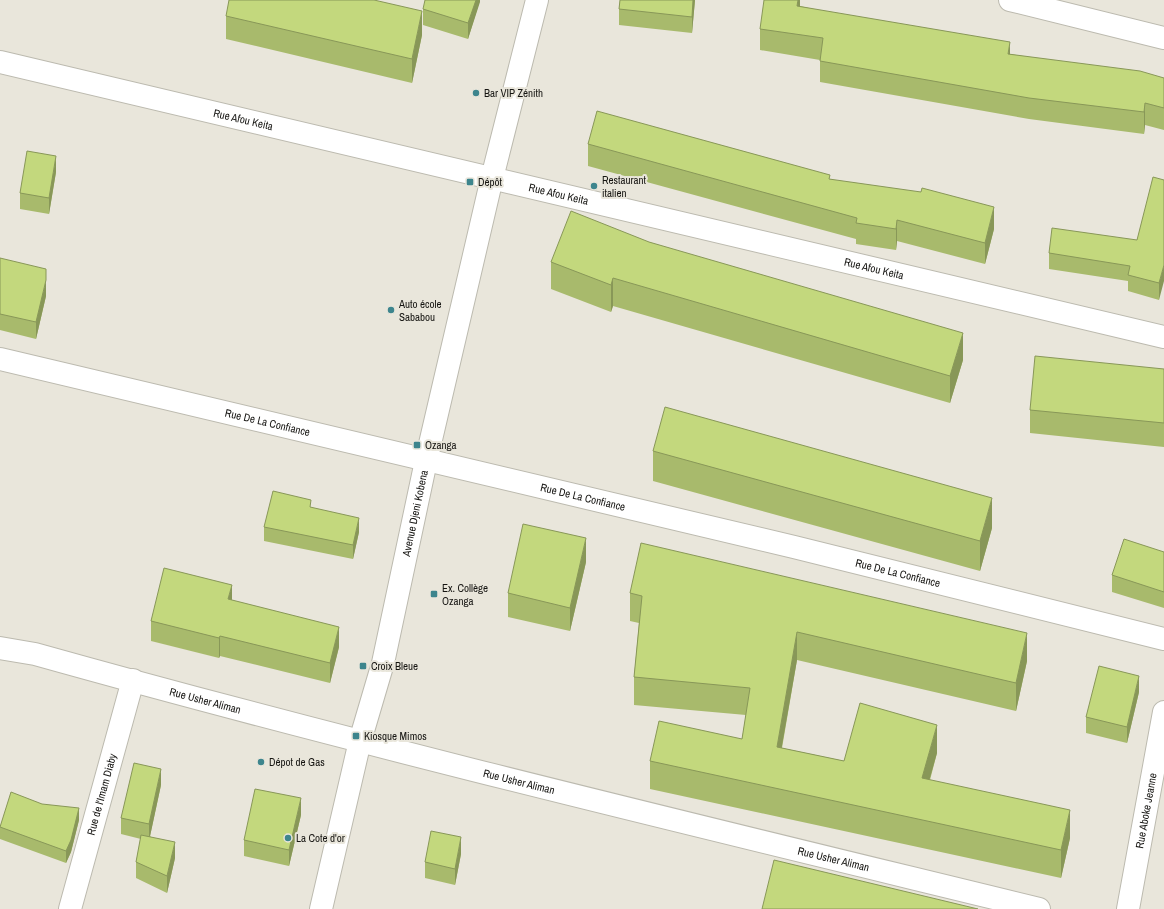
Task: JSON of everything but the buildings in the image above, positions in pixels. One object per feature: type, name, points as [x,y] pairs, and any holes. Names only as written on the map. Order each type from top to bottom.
[{"type":"street","name":"Avenue Djeni Kobena","points":[[321,909],[360,741],[383,663],[426,460],[492,178],[537,0]]},
{"type":"street","points":[[1010,0],[1164,38]]},
{"type":"street","name":"Rue Afou Keita","points":[[0,62],[1164,337]]},
{"type":"street","name":"Rue De La Confiance","points":[[0,359],[794,548],[1164,639]]},
{"type":"street","name":"Rue Usher Aliman","points":[[0,648],[35,654],[360,741],[615,806],[1039,909]]},
{"type":"street","name":"Rue de l'Imam Diaby","points":[[70,909],[132,680]]},
{"type":"street","name":"Rue Aboke Jeanne","points":[[1128,909],[1164,712]]},
{"type":"place","name":"Bar VIP Zénith","points":[[476,93]]},
{"type":"place","name":"Dépôt","points":[[470,182]]},
{"type":"place","name":"Restaurant italien","points":[[594,186]]},
{"type":"place","name":"Auto école Sababou","points":[[391,310]]},
{"type":"place","name":"Ozanga","points":[[417,445]]},
{"type":"place","name":"Ex. Collège Ozanga","points":[[434,594]]},
{"type":"place","name":"Croix Bleue","points":[[363,666]]},
{"type":"place","name":"Kiosque Mimos","points":[[356,736]]},
{"type":"place","name":"Dépot de Gas","points":[[261,762]]},
{"type":"place","name":"La Cote d'or","points":[[288,838]]}]
